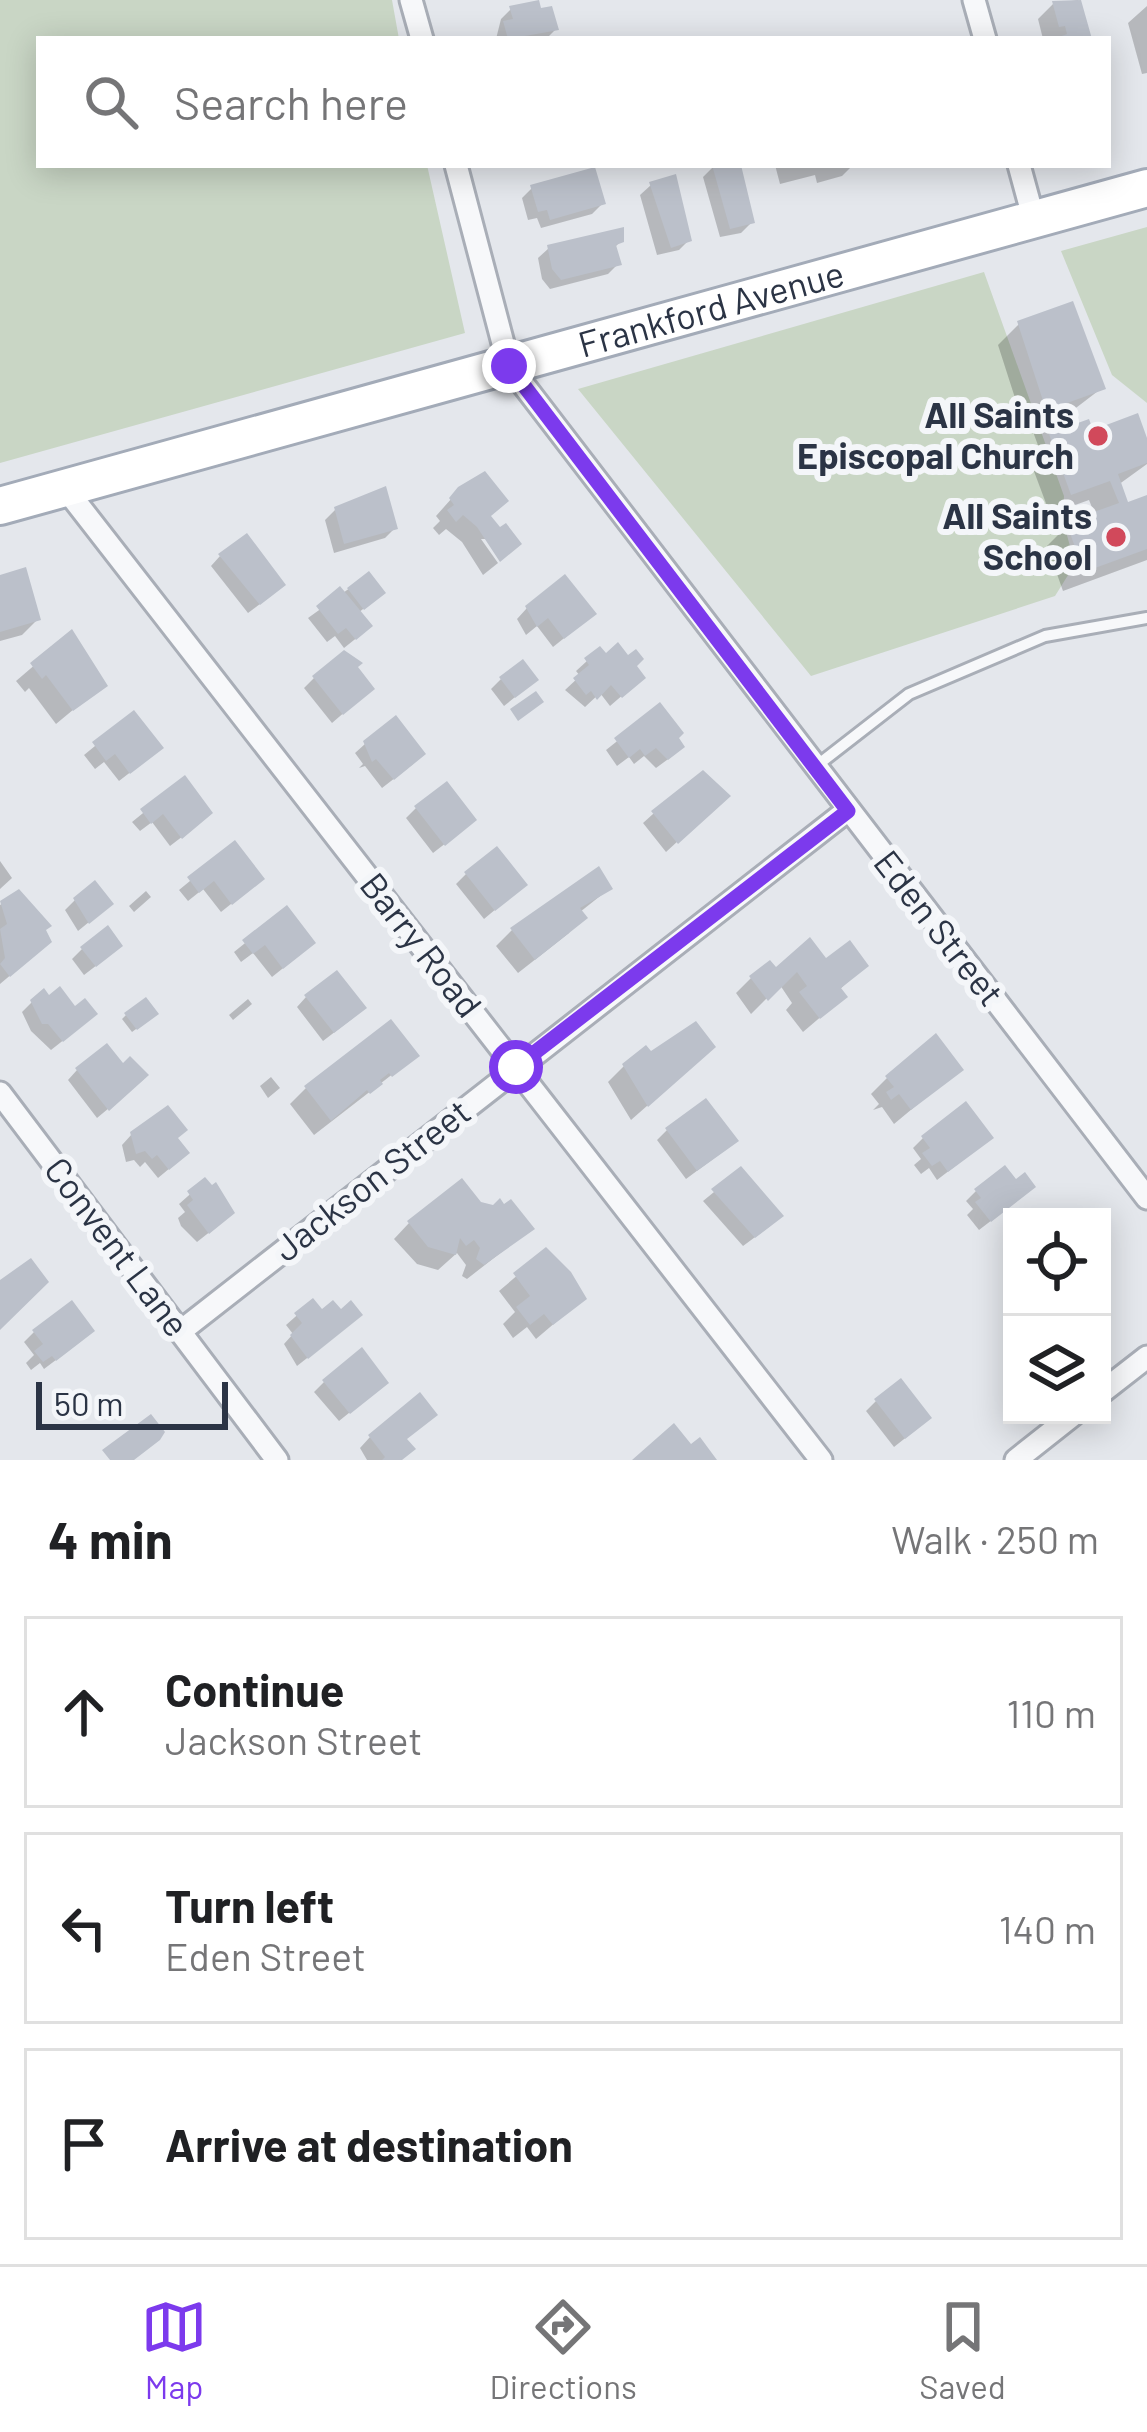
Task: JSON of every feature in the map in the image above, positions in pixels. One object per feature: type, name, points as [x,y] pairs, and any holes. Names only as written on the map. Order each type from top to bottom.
[{"type":"main road","name":"Frankford Avenue","points":[[0,506],[1147,188]]},
{"type":"street","points":[[412,0],[421,36]]},
{"type":"street","points":[[974,0],[984,36]]},
{"type":"street","name":"Eden Street","points":[[457,168],[509,366],[1147,1198]]},
{"type":"street","points":[[1020,168],[1034,220]]},
{"type":"street","name":"Barry Road","points":[[65,488],[821,1460]]},
{"type":"street","name":"Jackson Street","points":[[181,1330],[848,811]]},
{"type":"street","name":"Convent Lane","points":[[0,1094],[277,1460]]},
{"type":"street","points":[[1111,1386],[1147,1357]]},
{"type":"street","points":[[1016,1460],[1062,1424]]},
{"type":"lane","points":[[815,767],[909,694],[1045,636],[1147,618]]},
{"type":"green space","points":[[0,0],[392,0],[398,36],[36,36],[36,168],[428,168],[465,333],[0,463]]},
{"type":"green space","points":[[1147,227],[1147,403],[1112,375],[1061,251]]},
{"type":"green space","points":[[984,272],[1064,496],[1063,521],[1075,564],[1055,596],[811,676],[578,389]]},
{"type":"building","points":[[539,0],[541,8],[552,6],[559,30],[507,36],[503,21],[513,19],[509,6]]},
{"type":"building","points":[[1081,0],[1091,36],[1062,36],[1067,34],[1065,26],[1059,27],[1052,1]]},
{"type":"building","points":[[595,168],[606,204],[550,220],[547,210],[538,212],[530,185]]},
{"type":"building","points":[[713,168],[742,168],[755,223],[730,229]]},
{"type":"building","points":[[676,174],[692,241],[671,248],[649,182]]},
{"type":"building","points":[[624,227],[624,242],[616,245],[622,265],[561,280],[552,269],[547,245]]},
{"type":"building","name":"All Saints Episcopal Church","points":[[1073,301],[1106,389],[1067,403],[1075,424],[1089,419],[1093,430],[1138,413],[1147,438],[1147,463],[1118,474],[1128,502],[1147,495],[1147,549],[1084,572],[1066,522],[1119,503],[1110,481],[1071,495],[1049,434],[1060,430],[1053,410],[1047,413],[1017,321]]},
{"type":"building","points":[[485,471],[509,501],[491,516],[500,527],[506,523],[522,544],[500,562],[477,527],[463,515],[456,522],[447,510],[454,505],[449,498],[458,487]]},
{"type":"building","points":[[386,486],[398,529],[344,544],[334,507]]},
{"type":"building","points":[[247,533],[286,585],[260,605],[218,554]]},
{"type":"building","points":[[26,567],[41,620],[0,632],[0,575]]},
{"type":"building","points":[[369,571],[386,593],[364,610],[347,588]]},
{"type":"building","points":[[565,574],[597,614],[564,639],[548,618],[537,627],[525,606]]},
{"type":"building","points":[[340,586],[373,626],[356,640],[346,628],[338,634],[316,606]]},
{"type":"building","points":[[72,629],[108,686],[73,711],[46,675],[42,679],[30,663]]},
{"type":"building","points":[[618,642],[628,655],[636,649],[644,659],[637,666],[646,678],[622,698],[611,685],[597,700],[591,691],[586,695],[573,678],[589,665],[584,658],[600,646],[606,653]]},
{"type":"building","points":[[344,650],[363,663],[358,667],[375,689],[343,715],[312,676]]},
{"type":"building","points":[[523,659],[539,680],[515,698],[499,677]]},
{"type":"building","points":[[536,691],[544,702],[518,721],[510,709]]},
{"type":"building","points":[[660,702],[684,733],[679,738],[685,747],[668,760],[656,748],[645,756],[640,749],[629,758],[614,738]]},
{"type":"building","points":[[134,710],[164,748],[130,774],[115,754],[106,761],[92,742]]},
{"type":"building","points":[[396,715],[426,754],[394,780],[376,759],[372,762],[363,741]]},
{"type":"building","points":[[703,770],[731,796],[678,844],[651,811]]},
{"type":"building","points":[[185,775],[213,813],[182,839],[163,814],[151,824],[140,809]]},
{"type":"building","points":[[447,781],[477,820],[445,846],[414,806]]},
{"type":"building","points":[[235,840],[265,879],[232,905],[214,881],[199,893],[187,877]]},
{"type":"building","points":[[497,846],[528,885],[495,911],[464,872]]},
{"type":"building","points":[[599,866],[613,889],[580,908],[588,918],[535,960],[510,928]]},
{"type":"building","points":[[95,880],[114,904],[89,924],[73,898]]},
{"type":"building","points":[[19,889],[52,926],[46,930],[52,942],[10,977],[0,964],[5,958],[0,929],[7,924],[0,901]]},
{"type":"building","points":[[287,905],[316,943],[283,969],[265,945],[253,954],[242,940]]},
{"type":"building","points":[[108,925],[123,946],[96,967],[80,947]]},
{"type":"building","points":[[810,937],[826,958],[850,940],[869,966],[841,988],[848,997],[820,1019],[799,992],[807,986],[797,972],[768,1001],[749,976],[770,960],[776,967]]},
{"type":"building","points":[[337,970],[367,1008],[334,1033],[304,995]]},
{"type":"building","points":[[60,986],[75,1006],[85,998],[98,1014],[63,1042],[48,1024],[42,1024],[30,1000],[44,988],[49,995]]},
{"type":"building","points":[[146,997],[159,1014],[137,1030],[124,1013]]},
{"type":"building","points":[[391,1019],[420,1056],[392,1077],[389,1073],[380,1080],[383,1084],[370,1094],[367,1090],[331,1121],[304,1086]]},
{"type":"building","points":[[696,1021],[716,1047],[648,1107],[622,1064],[646,1045],[651,1051]]},
{"type":"building","points":[[936,1033],[964,1070],[911,1110],[899,1094],[891,1100],[886,1092],[894,1087],[885,1076]]},
{"type":"building","points":[[107,1043],[123,1063],[130,1056],[149,1075],[109,1111],[75,1068]]},
{"type":"building","points":[[706,1098],[739,1141],[697,1171],[665,1128]]},
{"type":"building","points":[[966,1101],[994,1138],[948,1172],[940,1161],[932,1166],[922,1153],[930,1148],[921,1136]]},
{"type":"building","points":[[168,1105],[188,1130],[178,1138],[190,1153],[169,1170],[157,1155],[152,1159],[145,1151],[136,1154],[130,1132]]},
{"type":"building","points":[[1005,1165],[1016,1179],[1025,1172],[1036,1187],[1003,1208],[991,1222],[975,1202],[981,1198],[974,1189]]},
{"type":"building","points":[[741,1166],[784,1216],[755,1238],[711,1189]]},
{"type":"building","points":[[205,1177],[212,1185],[216,1182],[235,1213],[209,1234],[187,1205],[193,1200],[187,1191]]},
{"type":"building","points":[[462,1178],[481,1202],[493,1205],[500,1198],[504,1204],[511,1199],[535,1229],[484,1265],[476,1259],[480,1248],[474,1240],[466,1246],[460,1238],[456,1255],[428,1247],[407,1221]]},
{"type":"building","points":[[546,1247],[571,1272],[587,1299],[553,1325],[544,1314],[530,1325],[516,1307],[530,1296],[513,1273]]},
{"type":"building","points":[[31,1258],[49,1282],[0,1330],[0,1280]]},
{"type":"building","points":[[313,1298],[322,1309],[333,1300],[341,1309],[351,1300],[363,1315],[308,1359],[290,1335],[302,1323],[294,1313]]},
{"type":"building","points":[[72,1300],[95,1331],[56,1361],[52,1356],[43,1362],[34,1351],[43,1344],[32,1330]]},
{"type":"building","points":[[362,1347],[389,1383],[350,1414],[322,1380]]},
{"type":"building","points":[[901,1378],[932,1418],[905,1439],[874,1399]]},
{"type":"building","points":[[420,1392],[438,1415],[407,1439],[416,1449],[402,1460],[382,1460],[385,1457],[368,1435]]},
{"type":"building","points":[[151,1414],[165,1432],[160,1440],[134,1460],[110,1460],[102,1450]]},
{"type":"building","points":[[674,1423],[691,1444],[700,1437],[717,1460],[632,1460]]},
{"type":"place","name":"All Saints Episcopal Church","points":[[1098,436]]},
{"type":"place","name":"All Saints School","points":[[1116,537]]},
{"type":"route","points":[[509,366],[848,811],[516,1067]]}]
